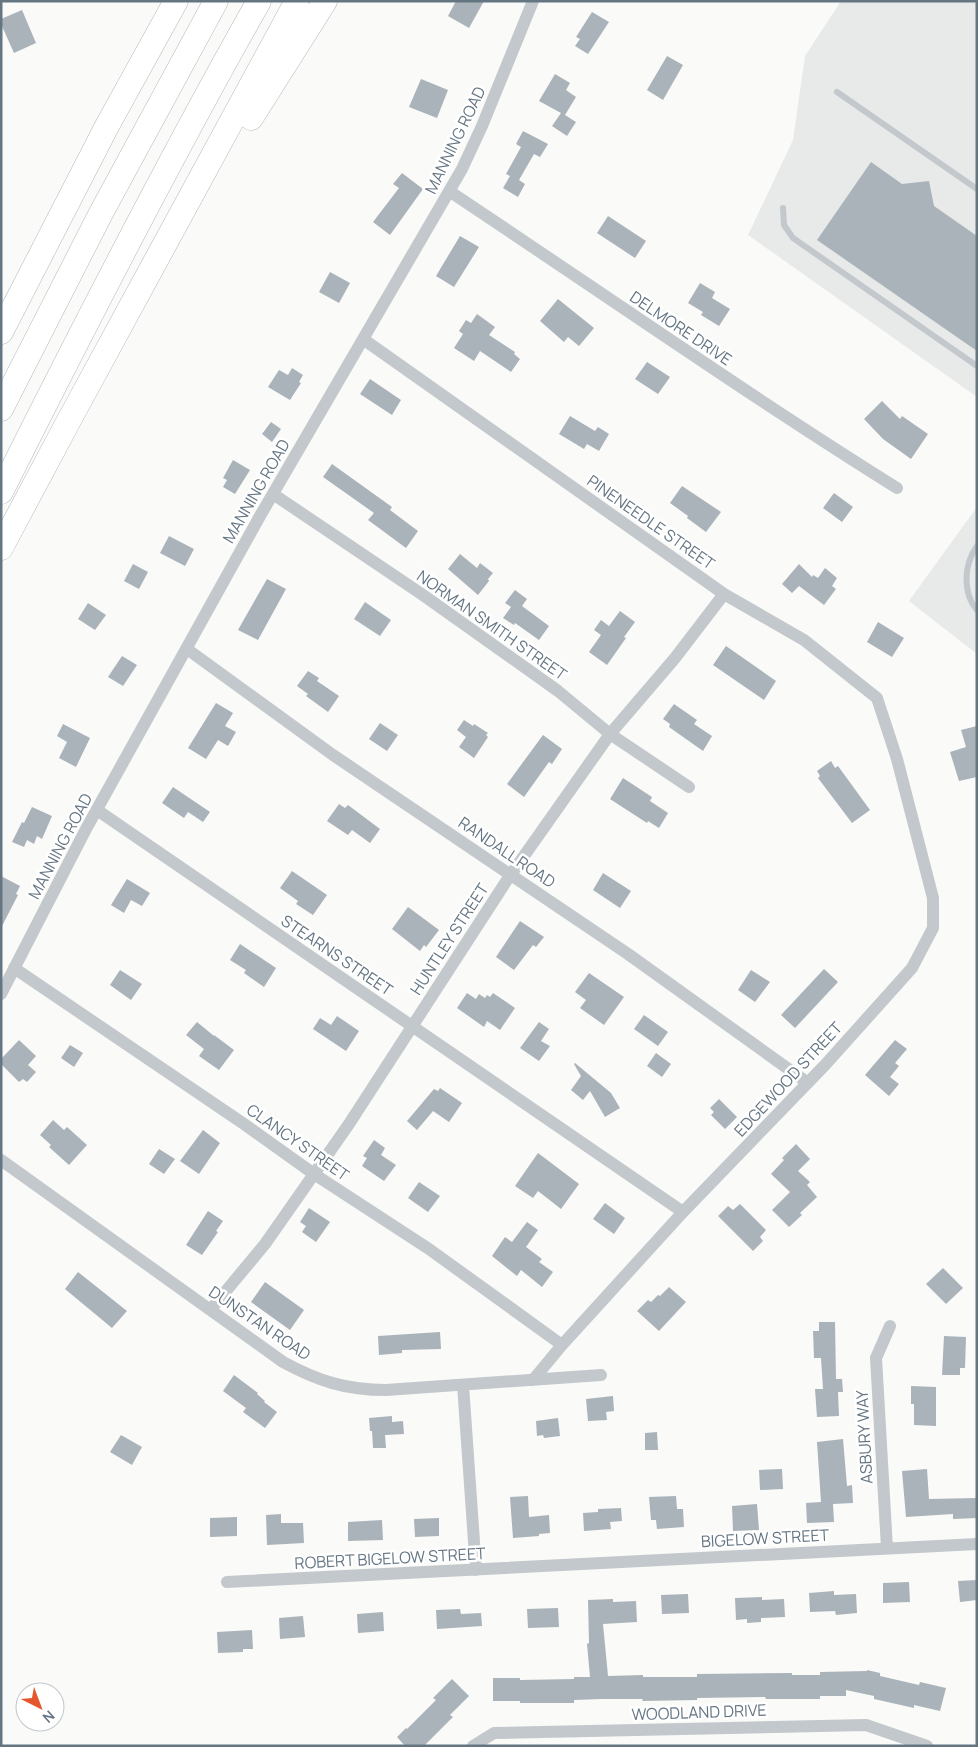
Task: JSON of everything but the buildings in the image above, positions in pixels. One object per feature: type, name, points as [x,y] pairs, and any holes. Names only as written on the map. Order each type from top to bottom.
[{"type":"highway","points":[[107,126],[165,1]]},
{"type":"highway","points":[[1,332],[107,126],[176,1]]},
{"type":"highway","points":[[1,409],[101,212],[216,1]]},
{"type":"highway","points":[[1,492],[152,195],[259,1]]},
{"type":"highway","points":[[1,548],[297,1]]},
{"type":"highway","points":[[194,192],[232,149],[325,1]]},
{"type":"street","name":"MANNING ROAD","points":[[1,994],[97,810],[273,494],[462,169],[482,126],[533,1]]},
{"type":"street","name":"DELMORE DRIVE","points":[[449,191],[690,354],[823,442],[897,488]]},
{"type":"street","name":"PINENEEDLE STREET","points":[[363,339],[724,594],[804,640],[877,698],[894,750]]},
{"type":"street","name":"NORMAN SMITH STREET","points":[[273,494],[447,612],[558,691],[610,734],[689,787]]},
{"type":"street","name":"HUNTLEY STREET","points":[[211,1310],[265,1244],[350,1124],[412,1025],[511,875],[610,734],[675,658],[724,594]]},
{"type":"street","name":"RANDALL ROAD","points":[[187,649],[333,755],[628,954],[808,1082]]},
{"type":"street","name":"EDGEWOOD STREET","points":[[533,1380],[562,1345],[683,1212],[808,1082],[912,968],[933,928],[933,898],[894,750]]},
{"type":"street","name":"STEARNS STREET","points":[[97,810],[683,1212]]},
{"type":"street","name":"CLANCY STREET","points":[[14,968],[244,1124],[314,1174],[429,1249],[562,1345]]},
{"type":"street","name":"DUNSTAN ROAD","points":[[1,1160],[283,1362],[327,1382],[369,1390],[601,1375]]},
{"type":"street","name":"ASBURY WAY","points":[[887,1548],[876,1358],[890,1326]]},
{"type":"street","points":[[463,1385],[476,1570]]},
{"type":"street","name":"BIGELOW STREET","points":[[555,1565],[977,1544]]},
{"type":"street","name":"ROBERT BIGELOW STREET","points":[[227,1582],[555,1565]]},
{"type":"street","name":"WOODLAND DRIVE","points":[[473,1746],[494,1733],[866,1725],[927,1746]]},
{"type":"lane","points":[[838,92],[977,189]]},
{"type":"lane","points":[[783,208],[784,225],[794,238],[977,366]]},
{"type":"lane","points":[[977,546],[972,553],[965,576],[972,604],[977,610]]},
{"type":"shaded area","points":[[841,1],[977,1],[977,397],[748,235],[793,140],[805,56]]},
{"type":"shaded area","points":[[977,507],[977,654],[909,601]]}]
